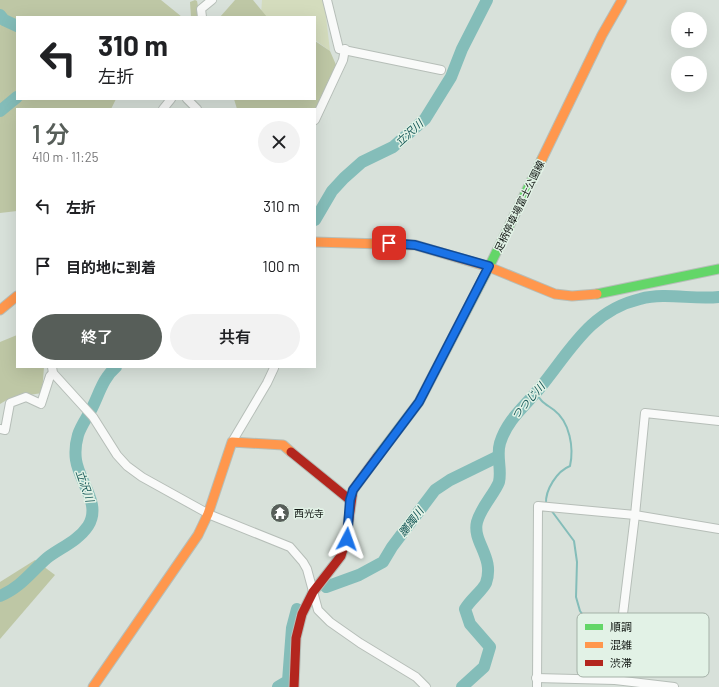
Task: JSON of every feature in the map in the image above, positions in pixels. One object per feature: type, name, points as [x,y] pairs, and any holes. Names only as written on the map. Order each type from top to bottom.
[{"type":"street","points":[[202,16],[201,8],[212,0]]},
{"type":"street","points":[[327,0],[339,49],[345,49],[441,70]]},
{"type":"street","name":"足柄停車場富士公園線","points":[[294,687],[297,629],[300,617],[312,592],[341,556],[347,539],[350,500],[353,490],[419,402],[489,266],[602,35],[622,0]]},
{"type":"street","points":[[316,118],[343,60],[345,49]]},
{"type":"street","points":[[164,108],[170,100]]},
{"type":"street","points":[[188,100],[196,108]]},
{"type":"street","points":[[316,242],[415,245],[489,266],[555,294],[572,296],[606,293],[719,270]]},
{"type":"street","points":[[0,310],[16,297]]},
{"type":"street","points":[[93,687],[189,550],[207,514],[232,442],[267,383],[274,368]]},
{"type":"street","points":[[0,429],[5,430],[10,403],[26,397],[41,404],[53,370],[81,406],[93,417],[117,455],[127,466],[142,477],[207,514],[290,547],[304,562],[318,610],[330,622],[360,643],[416,677],[426,687]]},
{"type":"street","points":[[623,613],[645,413],[719,420]]},
{"type":"street","points":[[232,442],[283,445],[332,487],[350,500]]},
{"type":"street","points":[[537,687],[538,506],[635,515],[719,529]]},
{"type":"street","points":[[536,678],[615,680],[674,687]]},
{"type":"green space","points":[[0,0],[161,0],[181,16],[16,16],[16,100],[116,100],[112,108],[16,108],[16,211],[0,213]]},
{"type":"green space","points":[[195,0],[197,1],[200,16],[191,16],[190,2]]},
{"type":"green space","points":[[235,0],[253,0],[266,16],[221,16]]},
{"type":"green space","points":[[262,0],[324,0],[330,51],[316,41],[316,16],[261,15]]},
{"type":"green space","points":[[316,42],[330,51],[340,74],[316,117],[316,108],[237,108],[234,100],[316,100]]},
{"type":"green space","points":[[16,335],[16,368],[44,368],[42,393],[10,398],[0,404],[0,342]]},
{"type":"green space","points":[[35,560],[55,575],[0,639],[0,582]]},
{"type":"waterway","name":"立沢川","points":[[316,218],[332,191],[344,178],[362,162],[393,147],[425,119],[451,77],[462,49],[487,0]]},
{"type":"waterway","points":[[0,15],[4,20],[16,26]]},
{"type":"waterway","points":[[0,111],[16,98]]},
{"type":"waterway","name":"つつじ川","points":[[462,687],[484,667],[490,647],[470,624],[465,609],[486,583],[488,565],[476,529],[479,516],[499,482],[499,448],[507,427],[516,414],[539,389],[582,335],[607,313],[622,305],[650,297],[719,297]]},
{"type":"waterway","name":"立沢川","points":[[0,596],[14,589],[47,558],[74,540],[88,526],[92,518],[92,510],[91,501],[76,460],[78,435],[108,375],[115,368]]},
{"type":"waterway","points":[[536,392],[541,401],[554,410],[564,421],[570,436],[571,444],[570,466],[565,468],[556,477],[550,487],[546,504]]},
{"type":"waterway","name":"躑躅川","points":[[326,587],[359,575],[383,562],[392,547],[435,490],[450,480],[497,457]]},
{"type":"waterway","points":[[551,510],[574,541],[577,562],[576,597],[582,613]]},
{"type":"waterway","name":"躑躅川","points":[[278,687],[288,681],[292,628],[297,609]]},
{"type":"traffic: fast","points":[[378,456],[419,402],[489,267],[542,159]]},
{"type":"traffic: fast","points":[[597,294],[719,269]]},
{"type":"traffic: slow","points":[[542,159],[602,35],[622,0]]},
{"type":"traffic: slow","points":[[316,242],[415,245],[489,267],[555,294],[572,296],[597,294]]},
{"type":"traffic: slow","points":[[0,310],[16,297]]},
{"type":"traffic: slow","points":[[93,687],[198,535],[208,514],[232,442],[283,445],[291,452]]},
{"type":"traffic: jam","points":[[291,452],[350,500]]},
{"type":"traffic: jam","points":[[294,687],[296,638],[302,614],[313,592],[341,556],[346,540],[353,490],[378,456]]},
{"type":"place","name":"西光寺","points":[[280,513]]},
{"type":"route","points":[[347,539],[350,500],[353,490],[407,420],[419,402],[432,380],[489,266],[415,245],[389,243]]}]
